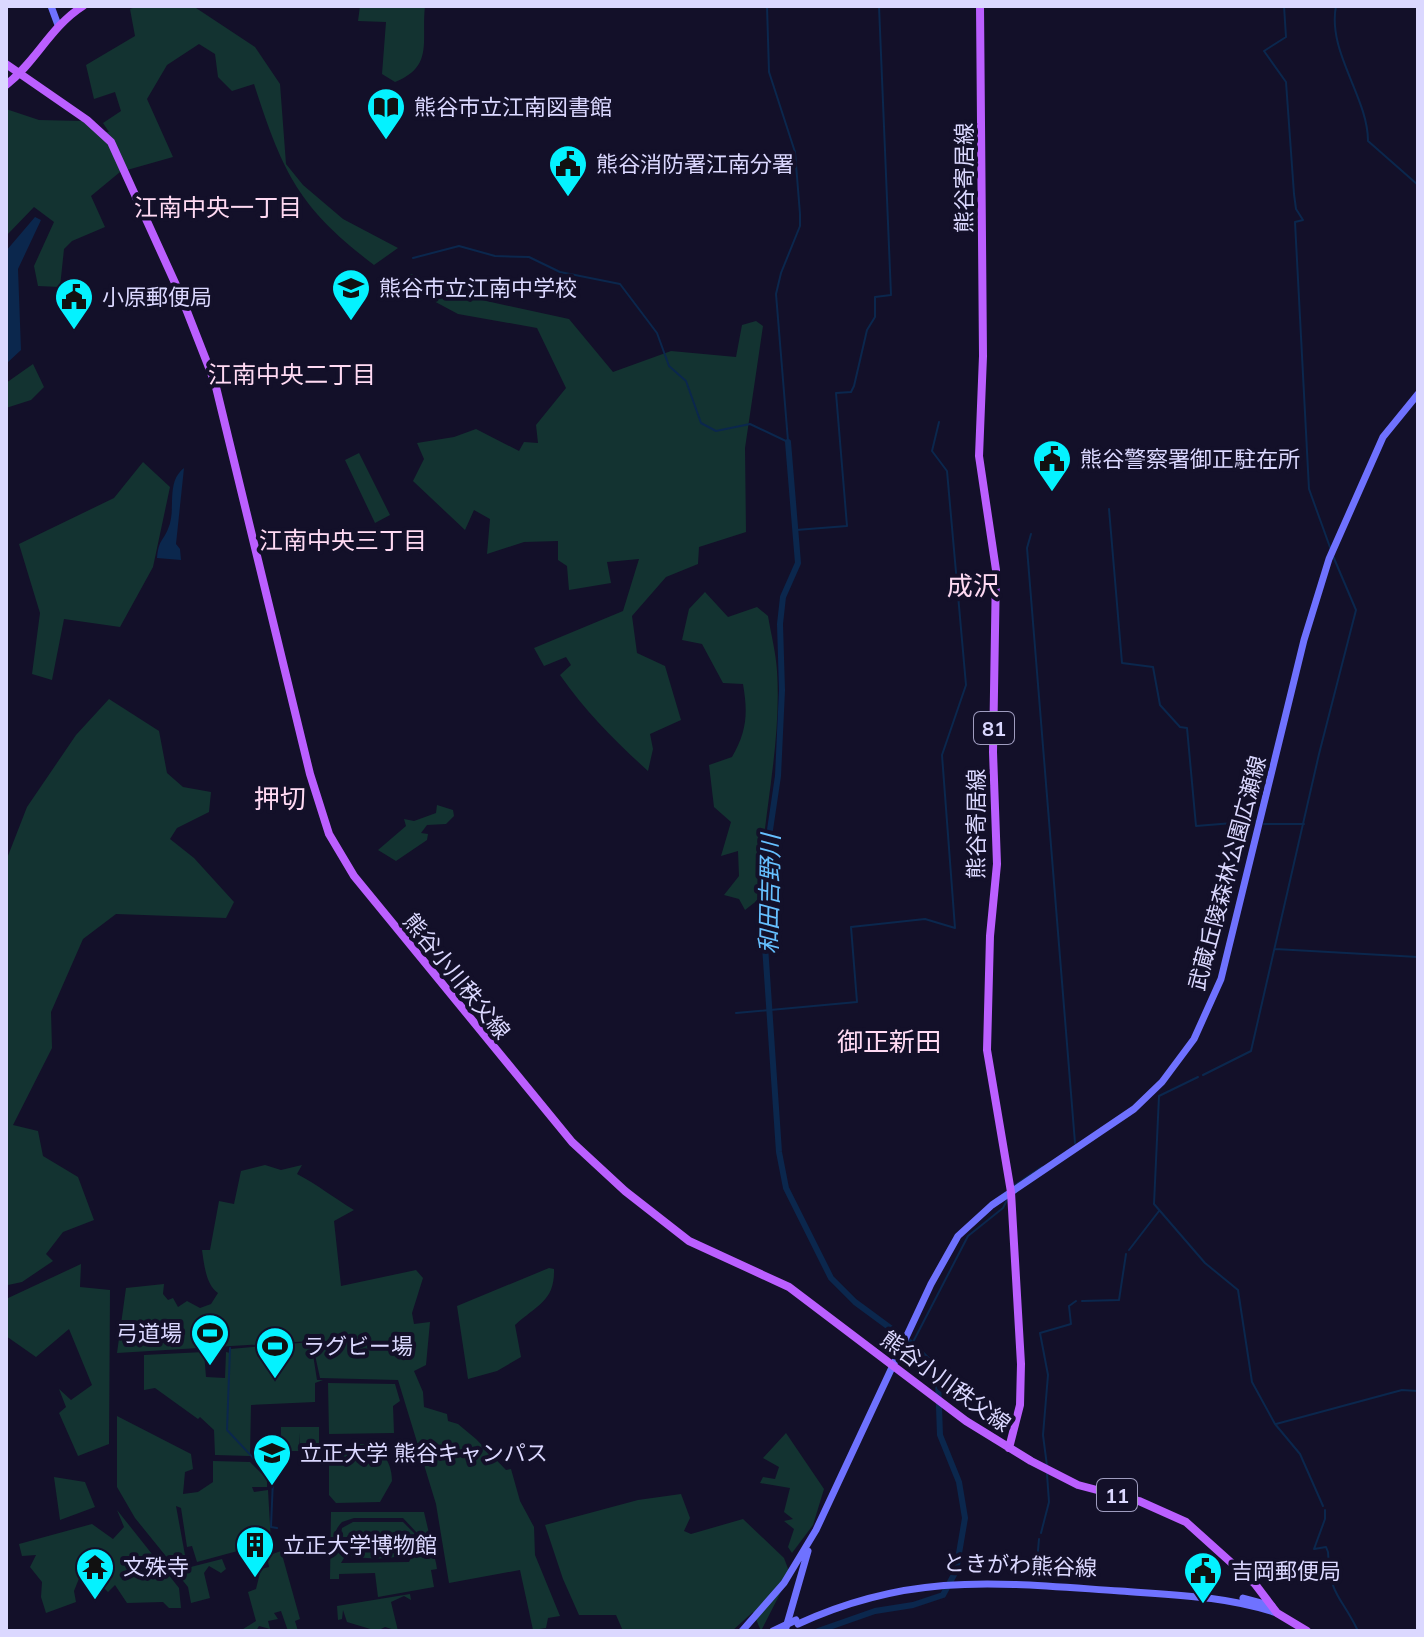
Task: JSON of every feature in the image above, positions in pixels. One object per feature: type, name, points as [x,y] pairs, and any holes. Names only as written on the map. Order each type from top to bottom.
[{"type":"main road","points":[[51,6],[58,25]]},
{"type":"main road","points":[[6,85],[20,73],[58,25],[83,6]]},
{"type":"main road","name":"熊谷寄居線","points":[[980,6],[983,356],[979,456],[996,570],[993,764],[997,864],[990,936],[987,1050],[1012,1191],[1022,1390],[1009,1448]]},
{"type":"main road","name":"熊谷小川秩父線","points":[[6,64],[97,127],[116,149],[205,353],[239,477],[310,774],[329,834],[344,863],[516,1077],[593,1163],[676,1233],[789,1287],[945,1405],[1009,1448],[1078,1485],[1139,1501],[1178,1518],[1247,1577],[1274,1610],[1307,1631]]},
{"type":"main road","name":"武蔵丘陵森林公園広瀬線","points":[[784,1631],[816,1530],[908,1334],[958,1236],[981,1213],[1134,1109],[1177,1063],[1204,1018],[1225,965],[1323,575],[1377,448],[1392,422],[1418,394]]},
{"type":"main road","name":"武蔵丘陵森林公園広瀬線","points":[[742,1631],[784,1583],[816,1530]]},
{"type":"main road","name":"ときがわ熊谷線","points":[[773,1631],[875,1595],[936,1582],[964,1580],[1221,1594],[1274,1610]]},
{"type":"main road","name":"熊谷小川秩父線","points":[[1274,1610],[1315,1631]]},
{"type":"main road","name":"ときがわ熊谷線","points":[[784,1631],[797,1622]]},
{"type":"green space","points":[[138,6],[193,6],[255,47],[280,84],[286,164],[303,185],[343,219],[398,248],[374,265],[327,225],[296,186],[285,165],[254,84],[232,91],[218,77],[215,54],[199,44],[167,65],[147,99],[173,157],[120,172],[91,196],[105,227],[72,241],[64,249],[60,287],[38,286],[34,266],[54,222],[34,207],[6,236],[6,109],[39,120],[82,121],[98,133],[109,132],[103,123],[121,111],[115,92],[94,99],[86,65],[135,36],[130,9]]},
{"type":"green space","points":[[360,6],[425,6],[421,60],[407,76],[395,82],[382,74],[386,22],[358,21]]},
{"type":"green space","points":[[411,274],[459,295],[569,319],[613,372],[671,351],[736,357],[742,325],[756,321],[763,326],[745,448],[746,532],[699,547],[698,564],[666,577],[632,616],[637,653],[665,666],[681,720],[650,734],[653,749],[648,771],[601,726],[560,675],[571,665],[566,657],[544,666],[534,648],[623,611],[639,559],[607,562],[611,583],[569,590],[567,566],[558,560],[558,541],[524,542],[487,554],[490,519],[474,510],[465,530],[413,481],[424,459],[417,443],[454,437],[476,429],[519,451],[524,442],[538,443],[536,425],[566,388],[537,328],[458,314],[400,283]]},
{"type":"green space","points":[[33,364],[44,387],[31,400],[6,408],[6,383]]},
{"type":"green space","points":[[359,453],[390,515],[375,523],[345,460]]},
{"type":"green space","points":[[143,462],[170,487],[153,567],[120,627],[64,619],[52,680],[32,674],[40,613],[19,544],[114,498]]},
{"type":"green space","points":[[705,592],[728,617],[757,607],[768,616],[776,657],[777,728],[759,899],[745,910],[739,899],[724,895],[739,876],[738,851],[721,856],[731,822],[714,807],[709,765],[732,757],[741,739],[746,713],[743,684],[723,683],[702,644],[682,640],[689,609]]},
{"type":"green space","points":[[109,699],[159,731],[167,773],[183,787],[211,792],[209,812],[177,828],[170,839],[194,858],[234,902],[226,918],[116,914],[83,939],[51,1012],[52,1048],[13,1125],[38,1131],[43,1156],[78,1177],[94,1220],[63,1232],[46,1254],[53,1261],[22,1282],[8,1285],[6,861],[27,807],[76,735]]},
{"type":"green space","points":[[437,805],[453,810],[454,816],[446,824],[427,825],[421,833],[428,834],[427,840],[396,861],[378,850],[406,826],[404,819],[414,821],[436,813]]},
{"type":"green space","points":[[265,1165],[281,1170],[302,1165],[297,1174],[354,1210],[334,1221],[341,1286],[416,1270],[423,1278],[412,1313],[414,1324],[430,1322],[426,1365],[414,1371],[423,1392],[424,1407],[447,1414],[448,1421],[458,1424],[476,1439],[506,1470],[511,1469],[520,1501],[534,1527],[535,1555],[560,1616],[548,1618],[546,1628],[533,1630],[520,1570],[449,1583],[436,1504],[398,1380],[320,1378],[312,1341],[117,1353],[126,1288],[164,1284],[163,1294],[168,1300],[173,1298],[178,1307],[187,1301],[200,1308],[211,1304],[218,1293],[208,1280],[202,1250],[210,1250],[219,1201],[234,1204],[241,1171]]},
{"type":"green space","points":[[81,1264],[80,1287],[110,1290],[109,1444],[78,1456],[59,1413],[66,1407],[59,1389],[71,1400],[92,1385],[69,1329],[36,1357],[6,1336],[6,1299]]},
{"type":"green space","points":[[549,1268],[554,1269],[554,1280],[548,1296],[515,1325],[521,1357],[497,1371],[468,1379],[457,1306]]},
{"type":"green space","points":[[311,1342],[317,1380],[323,1380],[315,1383],[315,1402],[251,1405],[250,1456],[215,1455],[214,1430],[200,1417],[198,1419],[155,1388],[144,1390],[144,1355],[204,1352],[206,1377],[225,1378],[226,1352],[230,1353],[230,1349]]},
{"type":"green space","points":[[328,1383],[395,1384],[400,1401],[393,1406],[394,1433],[329,1434]]},
{"type":"green space","points":[[117,1416],[191,1454],[193,1469],[185,1472],[183,1494],[198,1492],[213,1482],[213,1461],[250,1462],[267,1479],[267,1487],[252,1487],[254,1492],[268,1490],[271,1542],[197,1562],[192,1546],[187,1547],[181,1508],[176,1506],[185,1555],[169,1560],[135,1518],[117,1487]]},
{"type":"green space","points":[[281,1427],[319,1427],[319,1451],[300,1451],[300,1433],[299,1451],[281,1451]]},
{"type":"green space","points":[[786,1433],[824,1489],[813,1525],[792,1553],[788,1547],[794,1529],[784,1521],[793,1519],[784,1512],[790,1488],[760,1483],[763,1477],[775,1479],[779,1467],[763,1458]]},
{"type":"green space","points":[[353,1444],[376,1449],[389,1465],[392,1481],[380,1502],[336,1503],[329,1495],[329,1455]]},
{"type":"green space","points":[[54,1477],[85,1482],[95,1507],[60,1520]]},
{"type":"green space","points":[[681,1494],[690,1518],[684,1531],[691,1534],[743,1519],[784,1558],[790,1574],[761,1631],[753,1612],[732,1631],[623,1631],[616,1615],[579,1615],[545,1525],[638,1500]]},
{"type":"green space","points":[[117,1510],[179,1588],[181,1608],[169,1608],[163,1602],[127,1603],[115,1585],[108,1592],[95,1579],[80,1576],[74,1591],[76,1602],[46,1613],[41,1597],[42,1582],[30,1567],[36,1555],[22,1556],[19,1544],[92,1524],[113,1539],[124,1527]]},
{"type":"green space","points":[[331,1512],[424,1512],[437,1569],[431,1570],[434,1587],[378,1597],[375,1573],[339,1574],[339,1579],[330,1579]],"holes":[[[354,1518],[403,1518],[418,1534],[418,1544],[409,1562],[341,1563],[344,1558],[334,1540],[342,1522]]]},
{"type":"green space","points":[[353,1522],[403,1522],[414,1533],[414,1543],[409,1551],[391,1558],[350,1556],[339,1547],[342,1528]]},
{"type":"green space","points":[[281,1551],[300,1619],[295,1621],[298,1631],[288,1631],[281,1611],[274,1613],[278,1619],[268,1621],[270,1629],[259,1626],[256,1631],[240,1631],[256,1621],[248,1592],[256,1589],[261,1569],[269,1567],[267,1556]]},
{"type":"green space","points":[[222,1559],[226,1569],[221,1573],[209,1566],[204,1573],[210,1598],[191,1603],[188,1587],[175,1571]]},
{"type":"green space","points":[[410,1594],[411,1600],[404,1596],[391,1602],[398,1631],[385,1627],[377,1631],[347,1622],[343,1610],[342,1619],[338,1620],[337,1606]]},
{"type":"water","points":[[35,217],[41,220],[18,269],[21,350],[7,363],[6,251]]},
{"type":"water","points":[[184,468],[176,544],[181,560],[157,558],[170,521],[175,481]]},
{"type":"waterway","name":"和田吉野川","points":[[767,6],[769,72],[795,152],[800,214],[800,226],[776,294],[788,441]]},
{"type":"waterway","points":[[796,530],[847,526],[836,393],[851,392],[854,386],[867,330],[875,317],[875,297],[891,295],[879,6]]},
{"type":"waterway","points":[[1284,6],[1286,37],[1264,51],[1286,82],[1294,194],[1296,209],[1303,220],[1295,222],[1309,489],[1331,550]]},
{"type":"waterway","points":[[1336,6],[1337,40],[1362,108],[1368,141],[1418,185]]},
{"type":"waterway","points":[[413,258],[459,246],[495,256],[529,257],[560,272],[620,284],[657,333],[669,366],[686,381],[701,423],[716,431],[750,424],[788,442]]},
{"type":"waterway","points":[[736,1013],[857,1002],[851,927],[925,919],[955,928],[942,755],[966,685],[947,471],[932,451],[939,422]]},
{"type":"waterway","name":"和田吉野川","points":[[788,442],[798,563],[783,597],[780,624],[782,690],[778,776],[767,850],[771,881],[765,946],[779,1152],[786,1188],[831,1278],[855,1302],[912,1344],[932,1364],[938,1379],[940,1435],[959,1482],[965,1518],[956,1571],[943,1595],[913,1605],[875,1611],[818,1631]]},
{"type":"waterway","points":[[1109,509],[1122,663],[1153,667],[1160,705],[1180,727],[1187,728],[1196,826],[1258,821]]},
{"type":"waterway","points":[[1031,534],[1027,548],[1075,1143]]},
{"type":"waterway","points":[[1203,1075],[1251,1051],[1319,754],[1356,610],[1333,556]]},
{"type":"waterway","points":[[1264,824],[1304,824]]},
{"type":"waterway","points":[[1275,949],[1418,957]]},
{"type":"waterway","points":[[1198,1077],[1159,1096],[1154,1204],[1205,1263],[1238,1290],[1252,1382],[1275,1424],[1300,1454],[1323,1506]]},
{"type":"waterway","points":[[1015,1185],[1042,1167]]},
{"type":"waterway","points":[[912,1344],[968,1236],[1003,1208],[1008,1198]]},
{"type":"waterway","points":[[1129,1250],[1159,1211]]},
{"type":"waterway","points":[[1082,1301],[1119,1300],[1126,1254]]},
{"type":"waterway","points":[[1047,1466],[1043,1435],[1048,1375],[1040,1333],[1071,1324],[1069,1306],[1076,1301]]},
{"type":"waterway","points":[[230,1348],[227,1430],[273,1479],[271,1527],[277,1528]]},
{"type":"waterway","points":[[1276,1424],[1402,1390],[1418,1391]]},
{"type":"waterway","points":[[1041,1533],[1049,1502],[1047,1474]]},
{"type":"waterway","points":[[1325,1510],[1325,1519],[1314,1549],[1326,1547],[1334,1588],[1358,1631]]},
{"type":"waterway","points":[[1036,1573],[1039,1539]]},
{"type":"place","name":"熊谷市立江南図書館","points":[[386,141]]},
{"type":"place","name":"熊谷消防署江南分署","points":[[568,198]]},
{"type":"place","name":"熊谷市立江南中学校","points":[[351,322]]},
{"type":"place","name":"小原郵便局","points":[[74,331]]},
{"type":"place","name":"熊谷警察署御正駐在所","points":[[1052,493]]},
{"type":"place","name":"弓道場","points":[[210,1367]]},
{"type":"place","name":"ラグビー場","points":[[275,1380]]},
{"type":"place","name":"立正大学 熊谷キャンパス","points":[[272,1487]]},
{"type":"place","name":"立正大学博物館","points":[[255,1579]]},
{"type":"place","name":"文殊寺","points":[[95,1601]]},
{"type":"place","name":"吉岡郵便局","points":[[1203,1605]]},
{"type":"district","name":"江南中央一丁目","points":[[218,207]]},
{"type":"district","name":"江南中央二丁目","points":[[292,374]]},
{"type":"district","name":"江南中央三丁目","points":[[343,540]]},
{"type":"district","name":"成沢","points":[[973,585]]},
{"type":"district","name":"押切","points":[[280,798]]},
{"type":"district","name":"御正新田","points":[[889,1041]]}]
